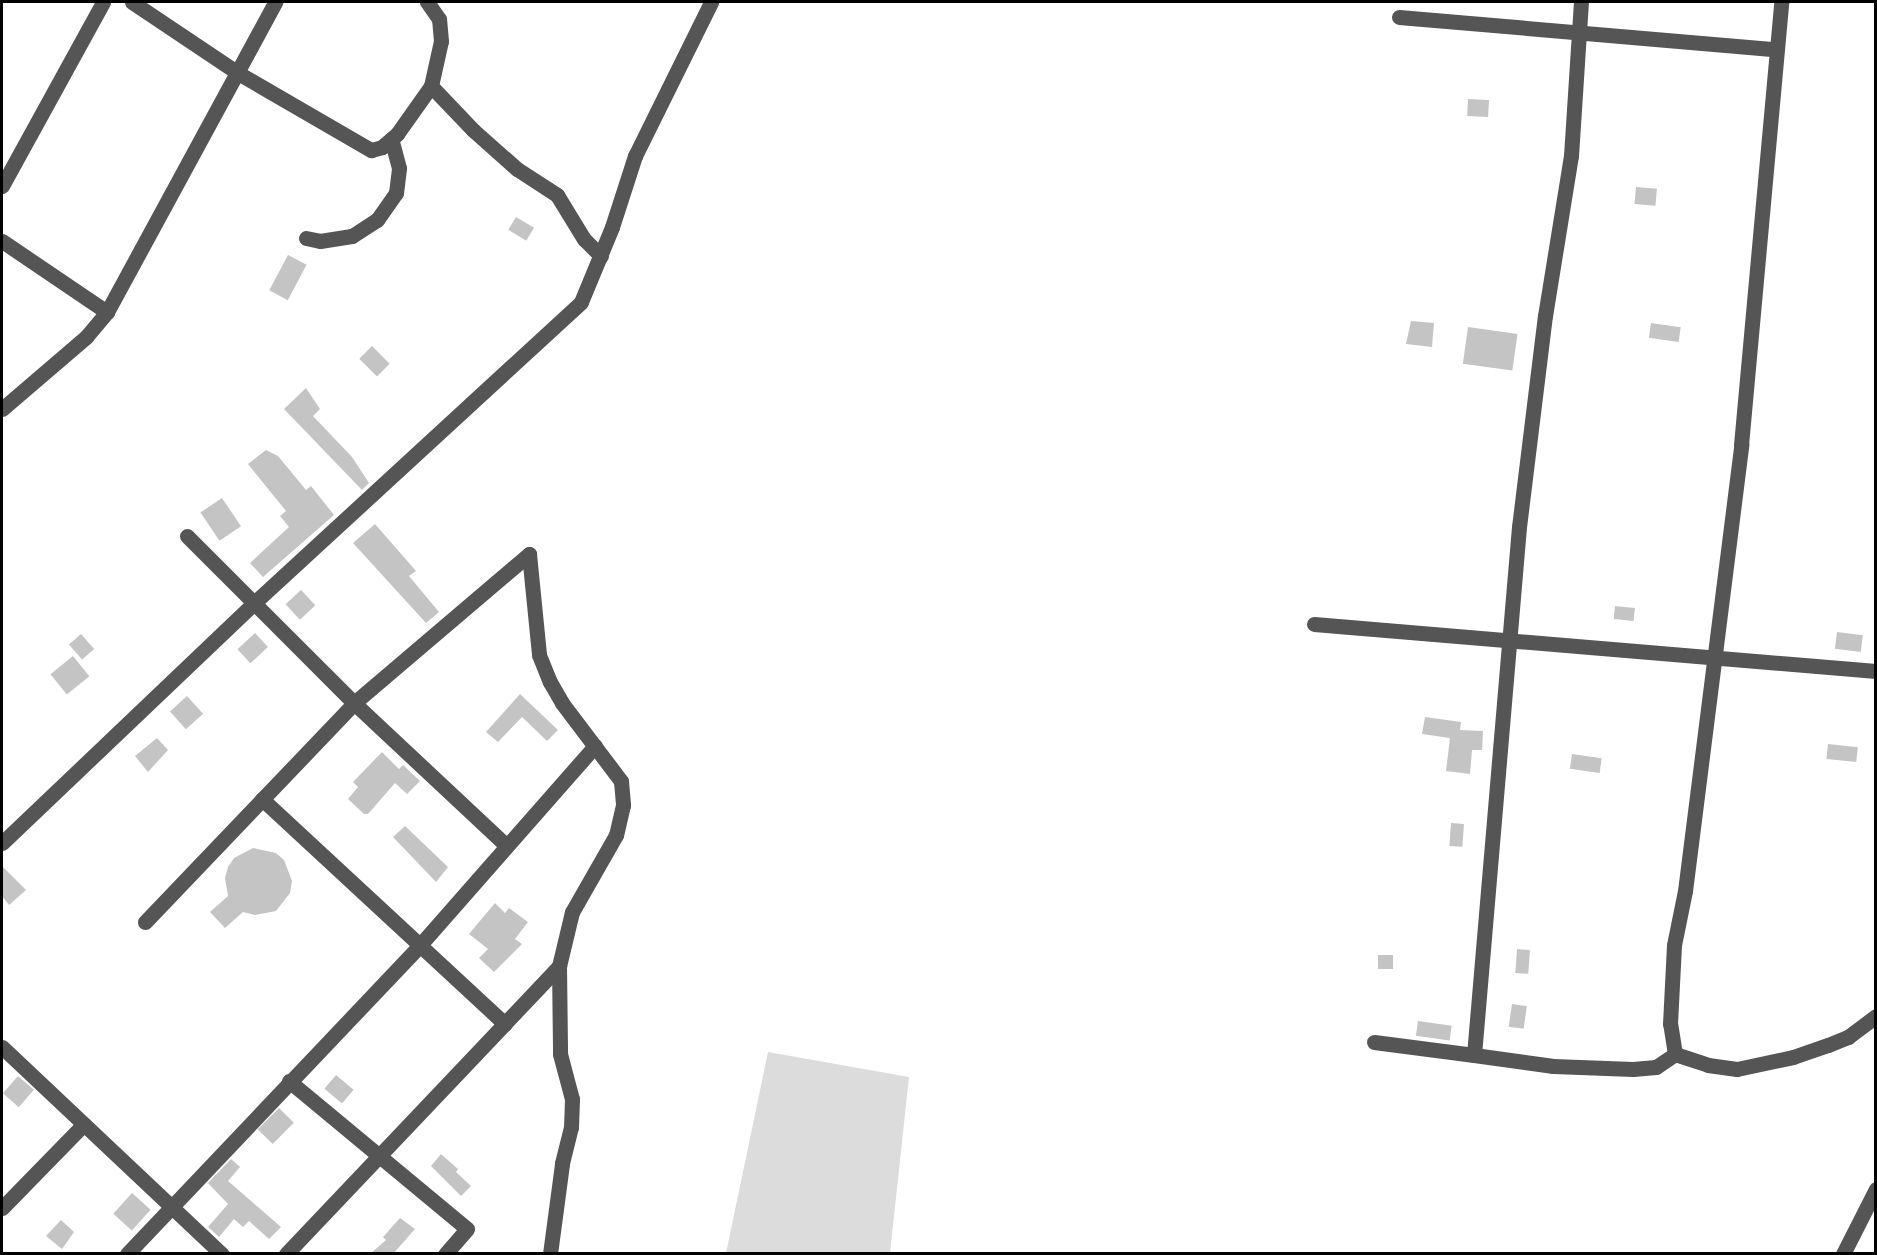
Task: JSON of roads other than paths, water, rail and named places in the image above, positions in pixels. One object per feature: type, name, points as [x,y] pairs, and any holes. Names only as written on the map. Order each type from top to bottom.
[{"type":"street","points":[[2,186],[103,2]]},
{"type":"street","points":[[132,2],[238,72],[360,146],[371,150],[382,147],[391,139],[431,86],[441,40],[439,19],[427,2]]},
{"type":"street","points":[[2,410],[86,337],[107,312],[274,2]]},
{"type":"street","points":[[2,843],[254,603],[581,302],[601,256],[635,156],[711,2]]},
{"type":"street","points":[[1474,1054],[1519,527],[1545,316],[1570,156],[1581,2]]},
{"type":"street","points":[[1675,1054],[1670,1024],[1674,945],[1685,891],[1741,445],[1781,2]]},
{"type":"street","points":[[1399,17],[1775,49]]},
{"type":"street","points":[[431,86],[472,130],[517,170],[557,195],[584,239],[601,256]]},
{"type":"street","points":[[306,238],[320,241],[352,236],[377,220],[396,193],[399,168],[391,139]]},
{"type":"street","points":[[2,241],[107,312]]},
{"type":"street","points":[[187,536],[354,703],[507,846]]},
{"type":"street","points":[[145,922],[354,703],[530,554],[539,655],[562,703],[621,781],[623,806],[616,835],[572,912],[559,966],[560,1054],[572,1099],[571,1127],[562,1164],[550,1254]]},
{"type":"street","points":[[1314,624],[1875,671]]},
{"type":"street","points":[[127,1254],[420,945],[595,746]]},
{"type":"street","points":[[262,799],[505,1024]]},
{"type":"street","points":[[286,1254],[559,966]]},
{"type":"street","points":[[1675,1054],[1708,1065],[1737,1069],[1793,1057],[1828,1045],[1848,1037],[1875,1016]]},
{"type":"street","points":[[1374,1042],[1553,1066],[1633,1069],[1656,1066],[1675,1054]]},
{"type":"street","points":[[2,1047],[222,1254]]},
{"type":"street","points":[[289,1081],[467,1229],[445,1254]]},
{"type":"street","points":[[2,1208],[84,1124]]},
{"type":"street","points":[[1843,1254],[1875,1189]]}]
